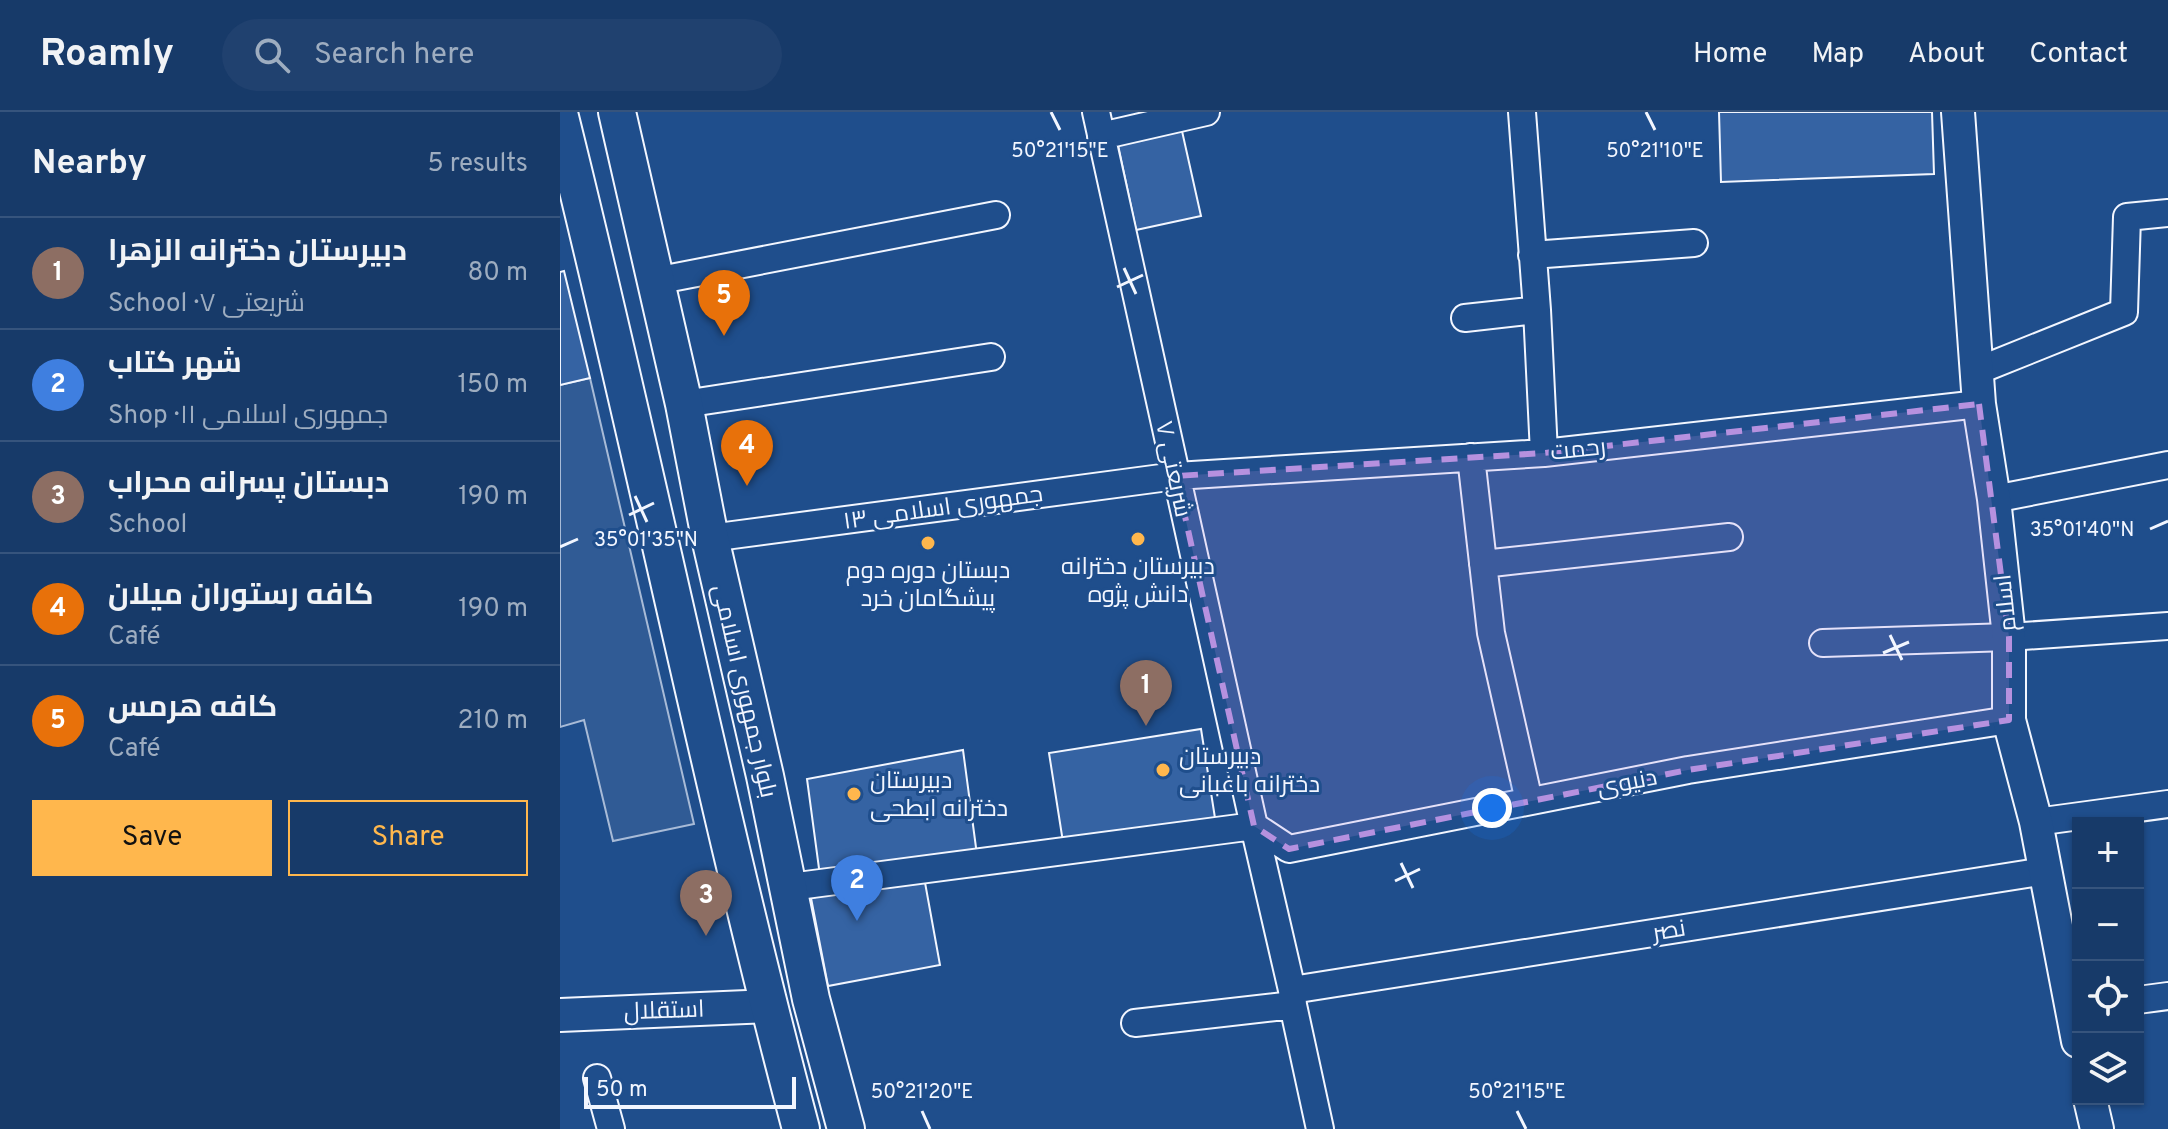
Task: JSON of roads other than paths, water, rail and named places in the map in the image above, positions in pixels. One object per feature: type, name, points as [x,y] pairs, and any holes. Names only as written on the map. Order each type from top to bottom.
[{"type":"main road","name":"بلوار جمهوری اسلامی","points":[[617,112],[790,887],[811,999],[846,1129]]},
{"type":"main road","name":"بلوار جمهوری اسلامی","points":[[560,117],[570,196],[609,311],[716,788],[801,1129]]},
{"type":"main road","points":[[768,1006],[811,999]]},
{"type":"street","points":[[1099,124],[1206,112]]},
{"type":"street","points":[[1522,112],[1544,453]]},
{"type":"street","name":"اسلام","points":[[1958,112],[1979,404],[1994,499],[2009,637],[2009,720],[2036,822],[2072,999]]},
{"type":"street","name":"شریعتی ۷","points":[[1099,124],[1320,1129]]},
{"type":"street","points":[[1977,371],[2124,312],[2127,217],[2168,213]]},
{"type":"street","points":[[655,281],[996,215]]},
{"type":"street","points":[[1532,255],[1694,243]]},
{"type":"street","points":[[1465,318],[1537,310]]},
{"type":"street","points":[[684,404],[991,357]]},
{"type":"street","name":"رحمت","points":[[1176,476],[1544,453],[1979,404]]},
{"type":"street","points":[[1471,457],[1491,633],[1529,801]]},
{"type":"street","points":[[1994,499],[2168,465]]},
{"type":"street","name":"جمهوری اسلامی ۱۳","points":[[710,538],[1176,476]]},
{"type":"street","points":[[1483,564],[1729,537]]},
{"type":"street","points":[[1823,643],[2009,637],[2168,626]]},
{"type":"street","name":"دنیوی","points":[[1254,826],[1289,849],[1688,770],[2009,720]]},
{"type":"street","points":[[2036,822],[2168,804]]},
{"type":"street","points":[[790,887],[1254,826]]},
{"type":"street","name":"نصر","points":[[1135,1023],[2045,871]]},
{"type":"street","points":[[2144,999],[2168,996]]},
{"type":"street","name":"استقلال","points":[[560,1015],[768,1006]]},
{"type":"street","points":[[597,1078],[611,1129]]},
{"type":"street","points":[[2091,1105],[2097,1129]]},
{"type":"place","name":"کافه هرمس","points":[[724,336]]},
{"type":"place","name":"کافه رستوران میلان","points":[[747,486]]},
{"type":"place","name":"دبیرستان دخترانه دانش پژوه","points":[[1138,539]]},
{"type":"place","name":"دبستان دوره دوم پیشگامان خرد","points":[[928,543]]},
{"type":"place","name":"دبیرستان دخترانه الزهرا","points":[[1146,726]]},
{"type":"place","name":"دبیرستان دخترانه باغبانی","points":[[1163,770]]},
{"type":"place","name":"دبیرستان دخترانه ابطحی","points":[[854,794]]},
{"type":"place","name":"شهر کتاب","points":[[857,921]]},
{"type":"place","name":"دبستان پسرانه محراب","points":[[706,936]]}]
